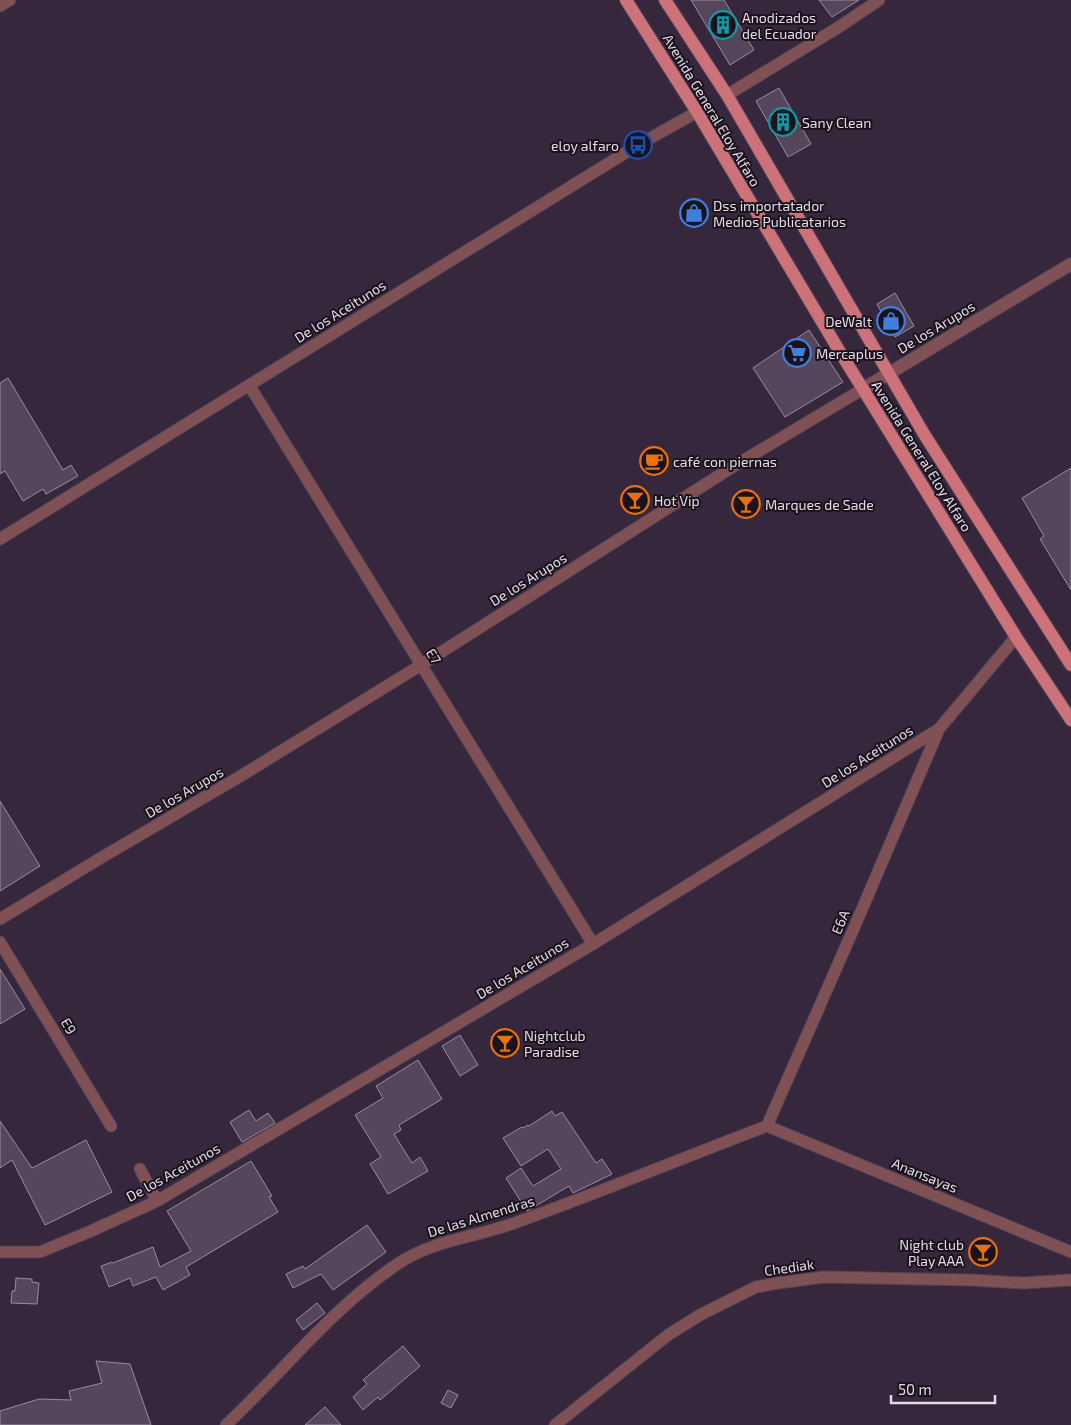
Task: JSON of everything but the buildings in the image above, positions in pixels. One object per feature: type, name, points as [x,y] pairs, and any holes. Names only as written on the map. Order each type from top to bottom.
[{"type":"main road","name":"Avenida General Eloy Alfaro","points":[[626,0],[697,112],[814,310],[1016,636],[1071,720]]},
{"type":"main road","name":"Avenida General Eloy Alfaro","points":[[665,0],[727,96],[888,374],[951,478],[1008,564],[1071,665]]},
{"type":"street","points":[[0,6],[10,0]]},
{"type":"street","points":[[727,96],[879,0]]},
{"type":"street","name":"De los Aceitunos","points":[[0,539],[638,144],[697,112]]},
{"type":"street","name":"De los Arupos","points":[[0,919],[239,778],[734,466],[1071,264]]},
{"type":"street","name":"E7","points":[[248,385],[593,944]]},
{"type":"street","name":"De los Aceitunos","points":[[0,1252],[40,1252],[157,1201],[593,944],[939,729],[1016,636]]},
{"type":"street","name":"E6A","points":[[767,1126],[939,729]]},
{"type":"street","name":"E9","points":[[0,942],[111,1126]]},
{"type":"street","name":"Anansayas","points":[[767,1126],[1071,1252]]},
{"type":"street","name":"De las Almendras","points":[[226,1425],[248,1405],[314,1335],[365,1288],[397,1264],[432,1246],[518,1222],[767,1126]]},
{"type":"street","points":[[140,1168],[157,1201]]},
{"type":"street","name":"Chediak","points":[[555,1425],[668,1335],[700,1315],[756,1287],[824,1278],[971,1280],[1023,1283],[1071,1280]]},
{"type":"place","name":"Anodizados del Ecuador","points":[[723,25]]},
{"type":"place","name":"Sany Clean","points":[[783,122]]},
{"type":"place","name":"eloy alfaro","points":[[638,145]]},
{"type":"place","name":"Dss importatador Medios Publicatarios","points":[[694,213]]},
{"type":"place","name":"DeWalt","points":[[891,321]]},
{"type":"place","name":"Mercaplus","points":[[797,353]]},
{"type":"place","name":"café con piernas","points":[[654,461]]},
{"type":"place","name":"Hot Vip","points":[[635,500]]},
{"type":"place","name":"Marques de Sade","points":[[746,504]]},
{"type":"place","name":"Nightclub Paradise","points":[[505,1043]]},
{"type":"place","name":"Night club Play AAA","points":[[983,1252]]}]
